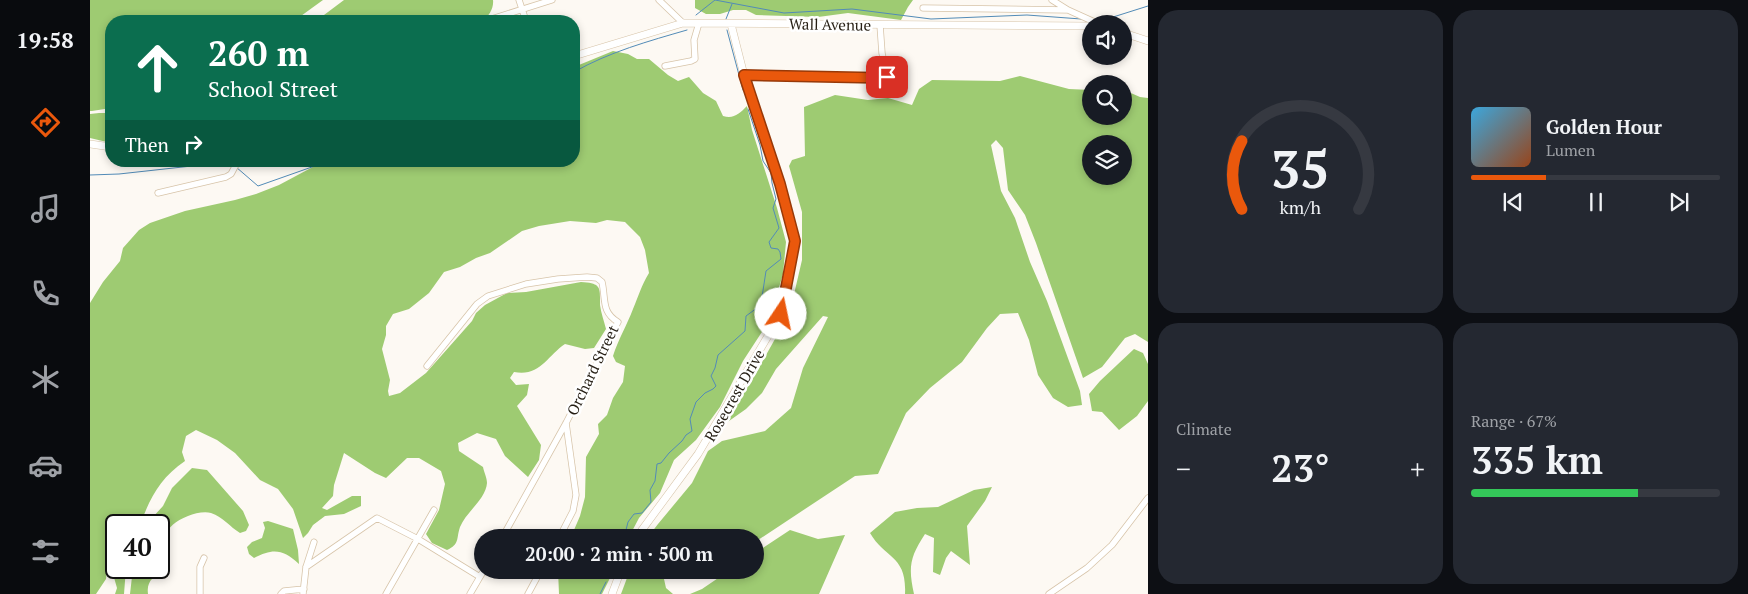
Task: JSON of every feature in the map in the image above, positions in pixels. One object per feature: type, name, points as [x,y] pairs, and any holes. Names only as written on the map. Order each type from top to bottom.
[{"type":"street","points":[[519,0],[524,15]]},
{"type":"street","points":[[503,15],[552,0]]},
{"type":"street","points":[[658,0],[683,23]]},
{"type":"street","points":[[1052,0],[1082,16]]},
{"type":"street","points":[[923,8],[1068,10]]},
{"type":"street","name":"Wall Avenue","points":[[580,54],[683,23],[1082,26]]},
{"type":"street","points":[[665,66],[695,59],[694,40],[699,24]]},
{"type":"street","name":"Rosecrest Drive","points":[[643,529],[698,454],[781,314],[795,241],[780,184],[744,75],[731,24]]},
{"type":"street","points":[[744,75],[885,78],[887,77],[882,53],[880,24]]},
{"type":"street","points":[[1132,36],[1148,41]]},
{"type":"street","points":[[90,144],[105,146]]},
{"type":"street","points":[[158,193],[226,177],[232,174],[235,167]]},
{"type":"street","name":"Orchard Street","points":[[427,366],[477,304],[488,296],[526,284],[558,279],[587,277],[597,278],[602,282],[606,310],[610,318],[618,322],[566,423],[507,529]]},
{"type":"street","points":[[564,529],[573,511],[576,495],[566,423]]},
{"type":"street","points":[[1048,594],[1087,568],[1112,545],[1148,498]]},
{"type":"street","points":[[386,594],[434,510]]},
{"type":"street","points":[[306,567],[377,518],[418,539],[474,574]]},
{"type":"street","points":[[281,594],[284,591],[304,591],[306,567],[314,542]]},
{"type":"street","points":[[200,594],[200,567],[204,558]]},
{"type":"street","points":[[470,594],[479,579]]},
{"type":"street","points":[[528,594],[536,579]]},
{"type":"street","points":[[612,594],[618,579]]},
{"type":"green space","points":[[90,0],[323,0],[302,15],[105,15],[105,109],[90,111]]},
{"type":"green space","points":[[344,0],[493,0],[493,6],[489,15],[324,15]]},
{"type":"green space","points":[[695,0],[913,0],[901,20],[848,13],[818,17],[756,15],[746,10],[733,10],[720,14],[706,14],[695,8]]},
{"type":"green space","points":[[613,51],[628,54],[637,59],[649,59],[678,81],[689,77],[703,93],[716,101],[723,116],[730,117],[736,115],[747,106],[752,130],[786,242],[783,274],[769,321],[743,361],[720,407],[696,440],[674,460],[660,493],[639,518],[633,529],[574,529],[585,497],[586,457],[599,434],[598,424],[607,415],[613,398],[623,382],[625,366],[616,362],[613,356],[649,273],[645,250],[640,237],[625,222],[607,220],[596,223],[570,221],[522,231],[490,253],[444,272],[429,293],[409,309],[393,314],[386,326],[386,335],[382,349],[390,380],[389,396],[400,393],[426,373],[472,321],[476,313],[485,305],[507,293],[526,292],[581,282],[596,285],[600,291],[600,308],[606,329],[594,348],[585,349],[565,344],[537,369],[523,373],[514,372],[510,378],[516,385],[529,384],[527,395],[517,406],[541,445],[539,460],[528,477],[505,456],[496,439],[477,433],[458,443],[459,451],[483,467],[487,483],[480,500],[463,521],[454,546],[447,550],[432,543],[426,534],[439,510],[445,484],[441,471],[419,458],[407,458],[386,478],[344,453],[334,485],[333,496],[322,508],[327,510],[352,496],[361,496],[361,506],[344,514],[325,516],[313,525],[303,538],[293,509],[278,489],[260,480],[235,453],[217,440],[196,430],[186,436],[182,452],[185,461],[162,482],[145,514],[105,514],[106,579],[96,594],[90,594],[90,303],[103,282],[120,261],[123,248],[139,230],[150,223],[185,211],[256,194],[279,185],[313,167],[580,167],[580,65]]},
{"type":"green space","points":[[1020,76],[1069,89],[1082,90],[1082,125],[1132,125],[1132,94],[1148,98],[1148,342],[1135,334],[1125,338],[1102,367],[1083,378],[1025,215],[1008,190],[1003,148],[996,140],[991,145],[1001,191],[1015,218],[1030,262],[1047,301],[1080,391],[1082,405],[1068,407],[1053,398],[1038,375],[1029,340],[1018,313],[1000,314],[987,328],[962,362],[930,388],[906,413],[878,474],[855,476],[764,536],[764,529],[654,529],[692,483],[708,451],[722,441],[765,431],[791,408],[803,368],[828,317],[823,316],[776,369],[762,393],[746,409],[723,423],[751,382],[792,303],[802,260],[802,212],[789,166],[792,160],[805,156],[804,107],[835,95],[868,100],[888,98],[912,105],[919,89],[932,80],[1000,81]]},
{"type":"green space","points":[[105,113],[105,142],[90,138],[90,114]]},
{"type":"green space","points":[[1134,349],[1143,353],[1148,364],[1148,401],[1137,416],[1119,430],[1102,412],[1092,411],[1089,394]]},
{"type":"green space","points":[[192,468],[207,470],[243,511],[249,525],[246,531],[240,533],[219,517],[206,512],[179,520],[170,528],[170,514],[156,514],[163,506],[172,488]]},
{"type":"green space","points":[[992,487],[985,501],[967,526],[970,565],[951,551],[946,558],[940,575],[933,572],[934,538],[925,534],[913,556],[911,576],[914,594],[905,594],[905,581],[899,564],[870,533],[895,512],[938,507],[974,490]]},
{"type":"green space","points":[[268,521],[293,529],[299,564],[288,555],[278,552],[267,553],[254,558],[249,554],[247,547],[252,542],[262,538],[265,528],[263,522]]},
{"type":"green space","points":[[790,530],[818,539],[845,535],[819,594],[690,594],[702,589],[717,579],[764,579],[764,547]]},
{"type":"green space","points":[[114,579],[125,579],[124,594],[115,594],[117,588]]},
{"type":"green space","points":[[132,579],[152,579],[148,585],[148,594],[130,594]]},
{"type":"green space","points":[[558,579],[610,579],[602,594],[559,594]]},
{"type":"green space","points":[[627,579],[664,579],[666,588],[673,594],[621,594]]},
{"type":"waterway","points":[[696,15],[715,0],[784,13],[852,9],[931,19],[1027,15],[1081,19]]},
{"type":"waterway","points":[[726,19],[732,4]]},
{"type":"waterway","points":[[1120,15],[1148,6]]},
{"type":"waterway","points":[[580,69],[615,53],[687,30]]},
{"type":"waterway","points":[[727,30],[743,90]]},
{"type":"waterway","points":[[626,529],[628,522],[634,514],[642,513],[651,502],[650,490],[655,481],[657,464],[661,463],[686,435],[692,431],[690,419],[696,402],[716,386],[711,376],[718,355],[745,331],[746,316],[757,308],[762,297],[766,271],[781,259],[778,249],[771,248],[769,242],[779,228],[773,208],[776,199],[771,173],[763,161],[760,145],[748,109]]},
{"type":"waterway","points":[[90,175],[119,174],[183,167]]},
{"type":"waterway","points":[[236,167],[258,186],[312,167]]},
{"type":"waterway","points":[[600,594],[606,582]]},
{"type":"route","points":[[781,314],[795,241],[780,184],[744,75],[887,77]]}]
